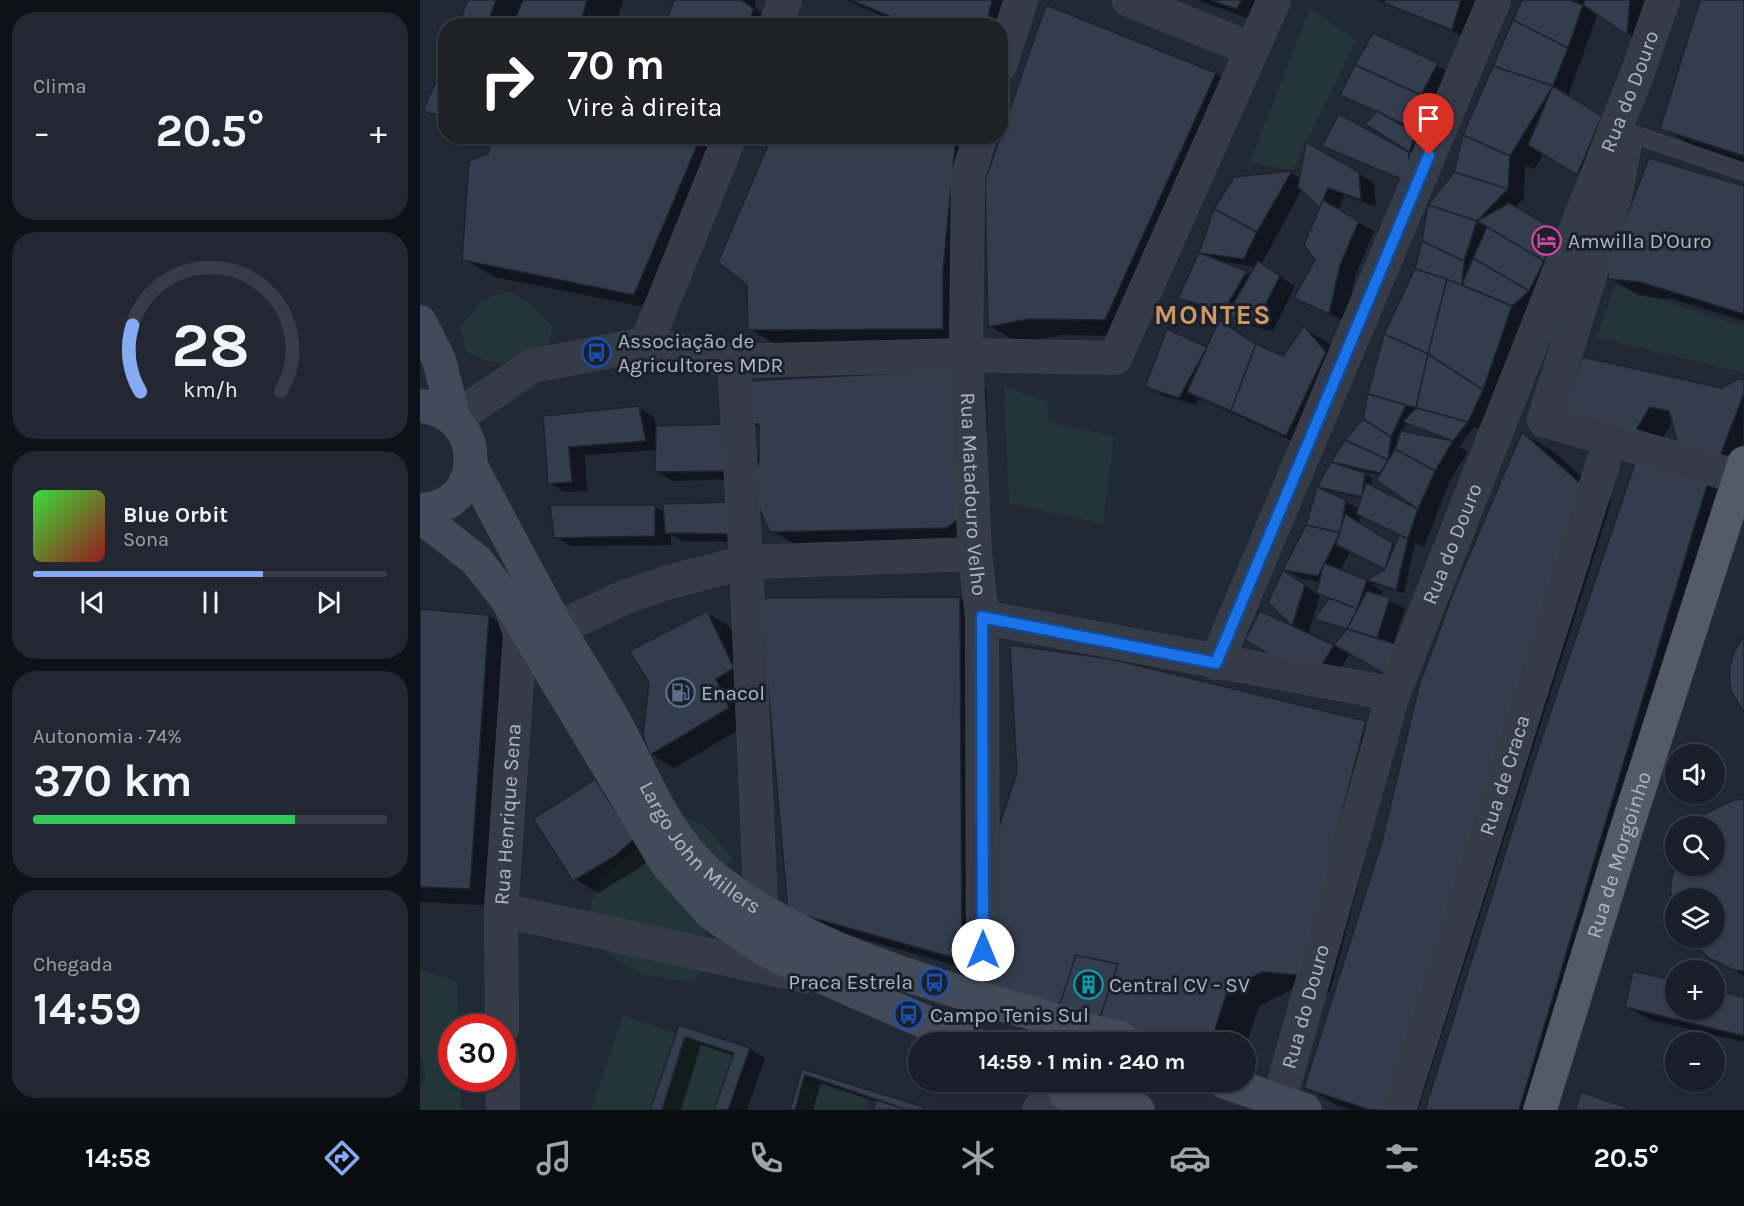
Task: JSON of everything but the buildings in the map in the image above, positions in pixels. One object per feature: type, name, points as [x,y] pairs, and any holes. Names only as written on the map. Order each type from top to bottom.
[{"type":"main road","name":"Largo John Millers","points":[[420,322],[439,360],[454,419],[469,441],[471,466],[559,628],[612,717],[677,836],[709,873],[761,910],[812,940],[881,966],[983,997],[1081,1032]]},
{"type":"main road","points":[[420,406],[430,407],[454,419]]},
{"type":"main road","points":[[420,510],[440,506],[451,500],[467,479],[471,466]]},
{"type":"main road","name":"Rua de Morgoinho","points":[[1539,1110],[1742,470]]},
{"type":"main road","name":"Largo John Millers","points":[[420,516],[476,560],[509,602],[530,632],[634,811],[668,864],[690,892],[732,930],[774,954],[947,1032]]},
{"type":"main road","points":[[1065,1092],[1077,1099],[1094,1104],[1122,1101]]},
{"type":"main road","points":[[1254,1092],[1292,1105]]},
{"type":"street","points":[[778,18],[785,0]]},
{"type":"street","points":[[1008,40],[1021,0]]},
{"type":"street","points":[[1129,0],[1251,50]]},
{"type":"street","points":[[454,419],[532,366],[646,344],[734,361],[966,355],[1114,358],[1274,0]]},
{"type":"street","points":[[1216,663],[1494,0]]},
{"type":"street","name":"Rua do Douro","points":[[1292,1105],[1393,694],[1639,69],[1664,0]]},
{"type":"street","points":[[1639,69],[1615,196],[1544,420],[1610,441],[1742,470]]},
{"type":"street","points":[[646,344],[727,144]]},
{"type":"street","name":"Rua Matadouro Velho","points":[[978,144],[968,177],[966,355],[975,554],[982,617],[983,997]]},
{"type":"street","points":[[734,361],[746,562],[761,910]]},
{"type":"street","name":"Rua de Craca","points":[[1398,1110],[1610,441]]},
{"type":"street","points":[[559,628],[625,597],[666,583],[746,562],[975,554]]},
{"type":"street","name":"Rua Henrique Sena","points":[[502,1014],[501,910],[520,635],[509,602]]},
{"type":"street","points":[[982,617],[1216,663],[1393,694]]},
{"type":"street","points":[[501,910],[831,981]]},
{"type":"street","points":[[503,1092],[503,1110]]},
{"type":"street","points":[[1039,1110],[1052,1092]]},
{"type":"lane","points":[[1627,132],[1744,172]]},
{"type":"shaded area","points":[[1310,8],[1356,40],[1292,171],[1250,162]]},
{"type":"shaded area","points":[[1615,285],[1744,327],[1744,373],[1597,337]]},
{"type":"shaded area","points":[[510,291],[533,306],[552,327],[547,352],[526,361],[508,364],[467,353],[460,327],[483,299]]},
{"type":"shaded area","points":[[1004,386],[1047,402],[1049,422],[1114,436],[1103,524],[1009,503]]},
{"type":"shaded area","points":[[687,817],[706,827],[732,858],[704,908],[708,959],[694,983],[641,974],[609,955],[587,918],[599,881],[647,839]]},
{"type":"shaded area","points":[[420,969],[457,981],[458,1014],[438,1014],[438,1092],[460,1092],[461,1110],[420,1110],[420,1089],[426,1076],[420,1052]]},
{"type":"shaded area","points":[[623,1016],[734,1053],[714,1110],[591,1110]]},
{"type":"shaded area","points":[[806,1080],[869,1099],[866,1110],[797,1110]]},
{"type":"place","name":"Amwilla D'Ouro","points":[[1547,241]]},
{"type":"place","name":"Associação de Agricultores MDR","points":[[597,353]]},
{"type":"place","name":"Enacol","points":[[680,693]]},
{"type":"place","name":"Praca Estrela","points":[[934,982]]},
{"type":"place","name":"Central CV - SV","points":[[1088,985]]},
{"type":"place","name":"Campo Tenis Sul","points":[[909,1015]]},
{"type":"district","name":"MONTES","points":[[1213,315]]},
{"type":"route","points":[[983,950],[982,617],[1216,663],[1429,155]]}]
